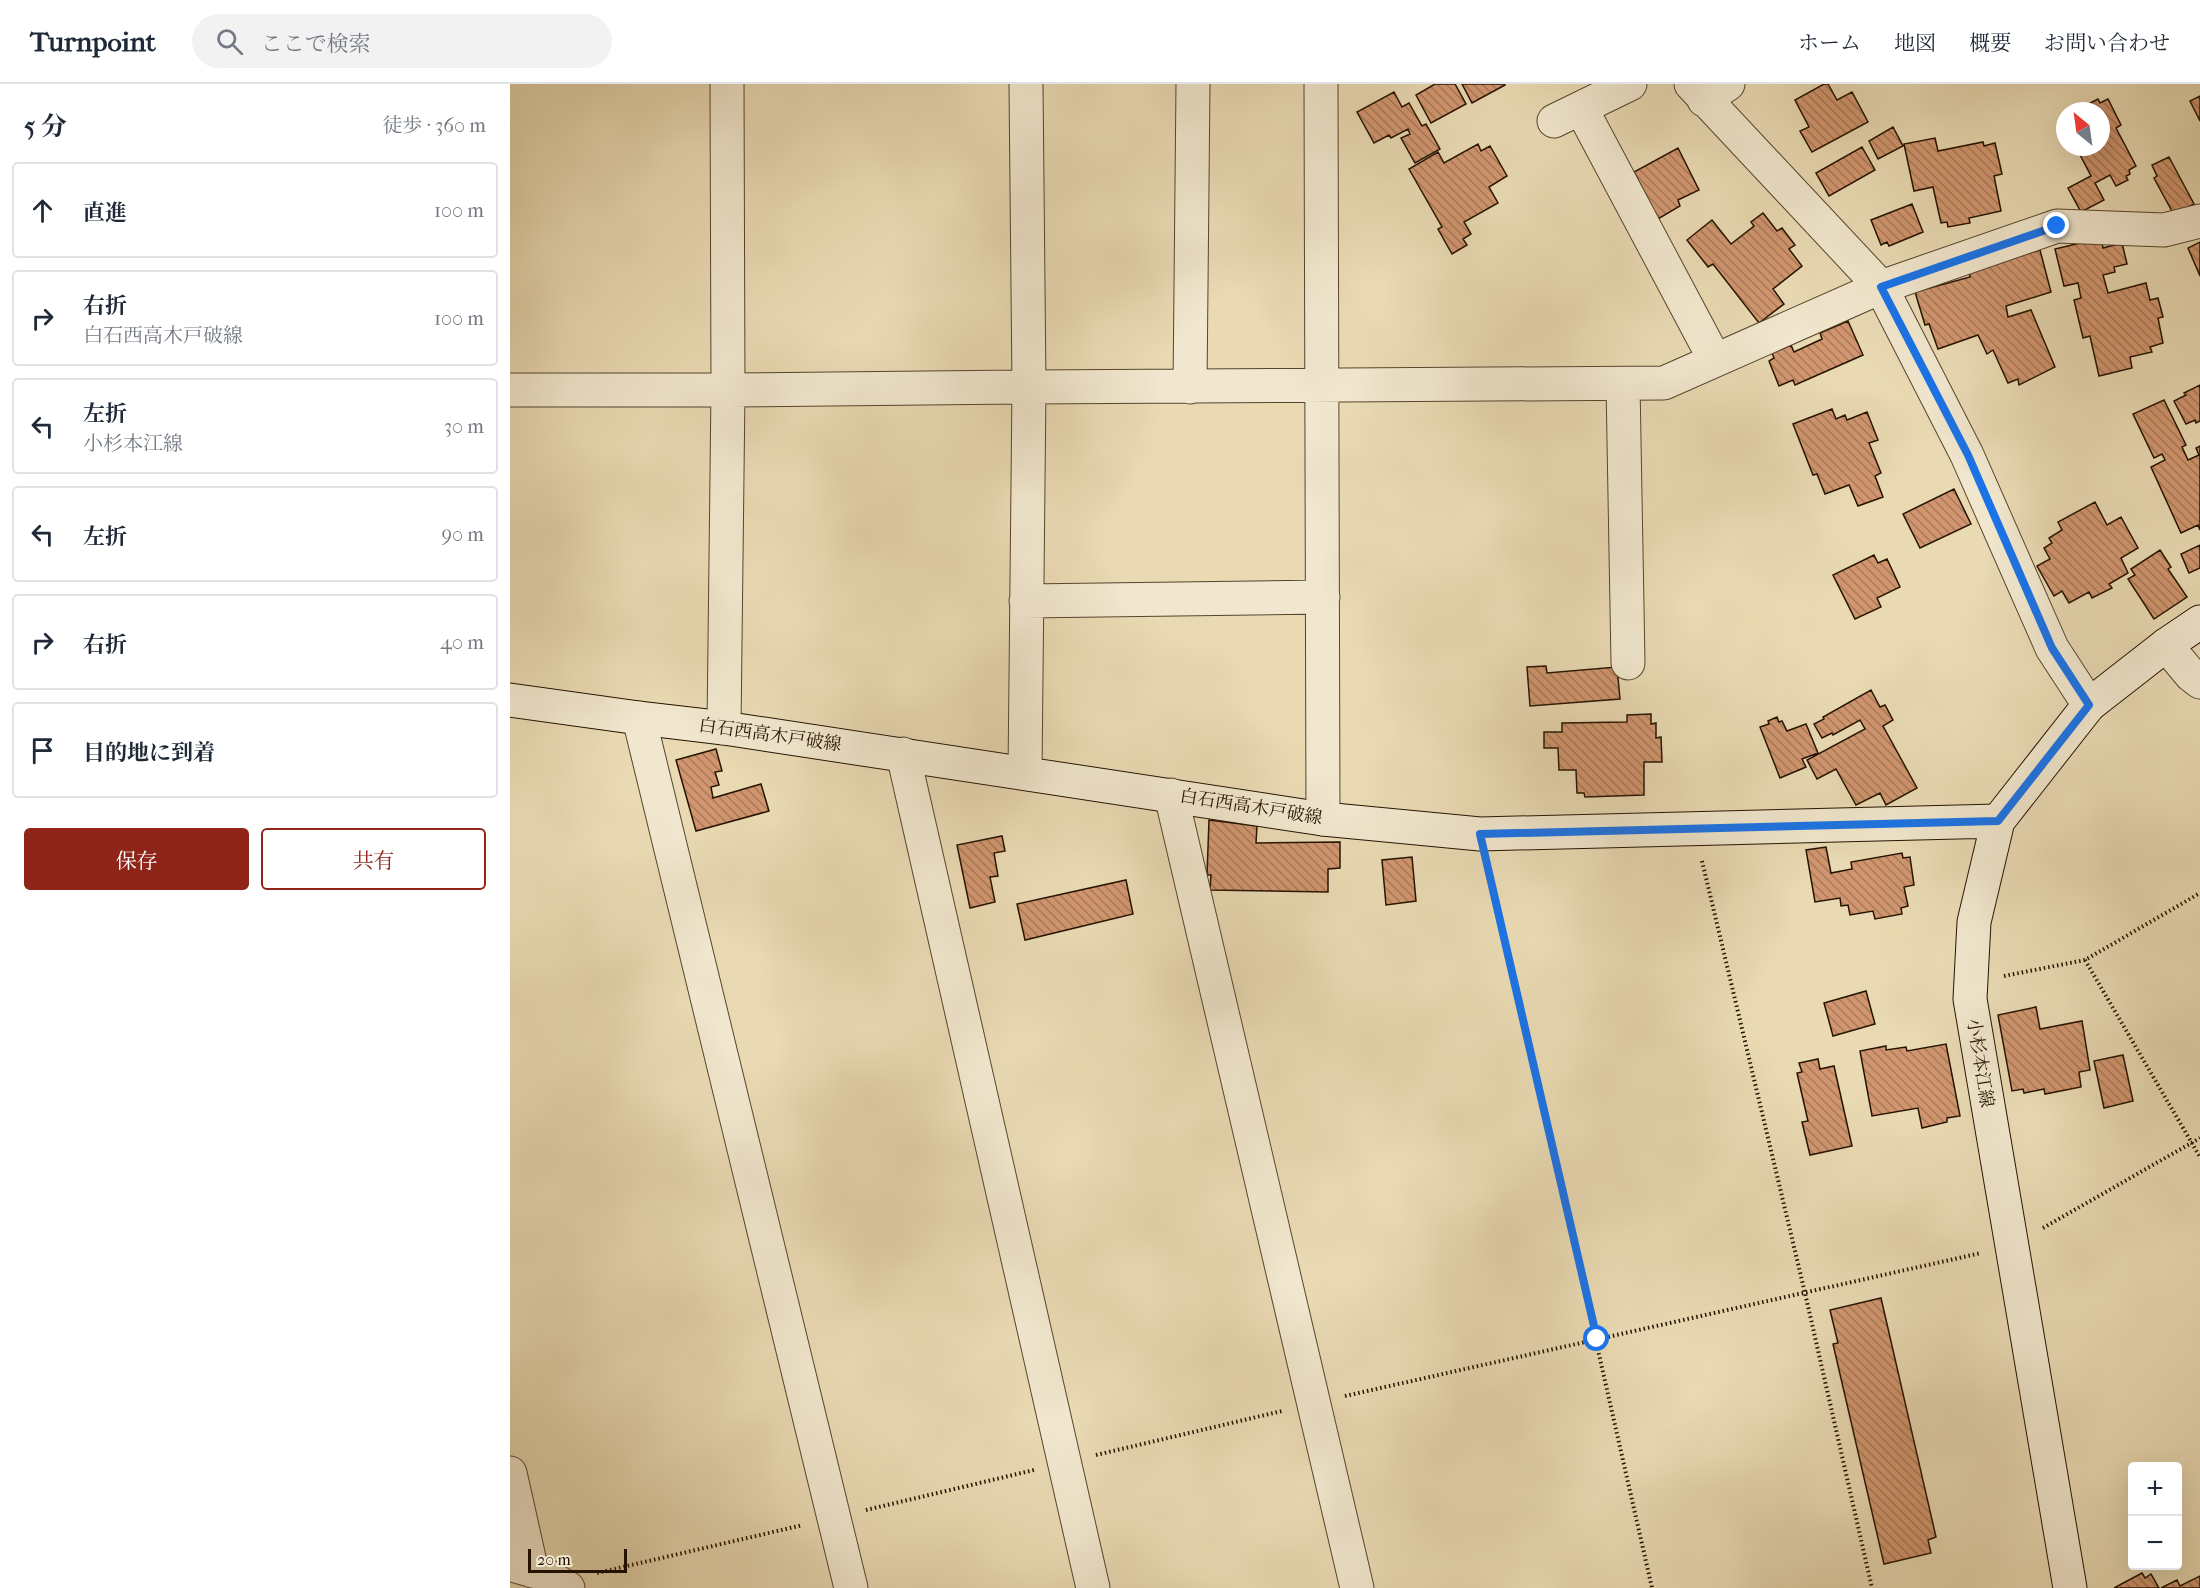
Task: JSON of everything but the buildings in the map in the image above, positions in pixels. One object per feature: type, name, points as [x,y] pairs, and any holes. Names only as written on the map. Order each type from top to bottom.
[{"type":"street","points":[[724,728],[728,390],[727,84]]},
{"type":"street","points":[[1025,773],[1029,387],[1026,84]]},
{"type":"street","points":[[1190,387],[1193,84]]},
{"type":"street","points":[[1321,84],[1323,819]]},
{"type":"street","points":[[1630,84],[1568,115],[1715,360]]},
{"type":"street","points":[[1708,89],[1881,287],[1968,455],[2052,648],[2089,705]]},
{"type":"street","points":[[510,390],[1664,383],[1881,287],[2057,226],[2164,230],[2200,221]]},
{"type":"street","points":[[1623,384],[1628,663]]},
{"type":"street","points":[[1026,601],[1323,597]]},
{"type":"street","name":"小杉本江線","points":[[2070,1588],[1970,999],[1974,922],[1998,821],[2089,705],[2166,645],[2200,622]]},
{"type":"street","points":[[2166,645],[2191,675],[2200,682]]},
{"type":"street","name":"白石西高木戸破線","points":[[510,700],[903,754],[1323,819],[1480,834],[1998,821]]},
{"type":"street","points":[[639,718],[851,1588]]},
{"type":"street","points":[[903,754],[1093,1588]]},
{"type":"street","points":[[1171,795],[1357,1588]]},
{"type":"street","points":[[510,1473],[521,1568],[544,1574],[568,1588]]},
{"type":"path","points":[[1694,829],[1802,1281],[1872,1588]]},
{"type":"path","points":[[1480,834],[1652,1588]]},
{"type":"path","points":[[1971,982],[2085,960],[2200,893]]},
{"type":"path","points":[[2085,960],[2200,1157]]},
{"type":"path","points":[[2011,1246],[2200,1138]]},
{"type":"route","points":[[1597,1339],[1480,834],[1998,821],[2089,705],[2052,648],[1968,455],[1881,287],[2057,226]]}]
